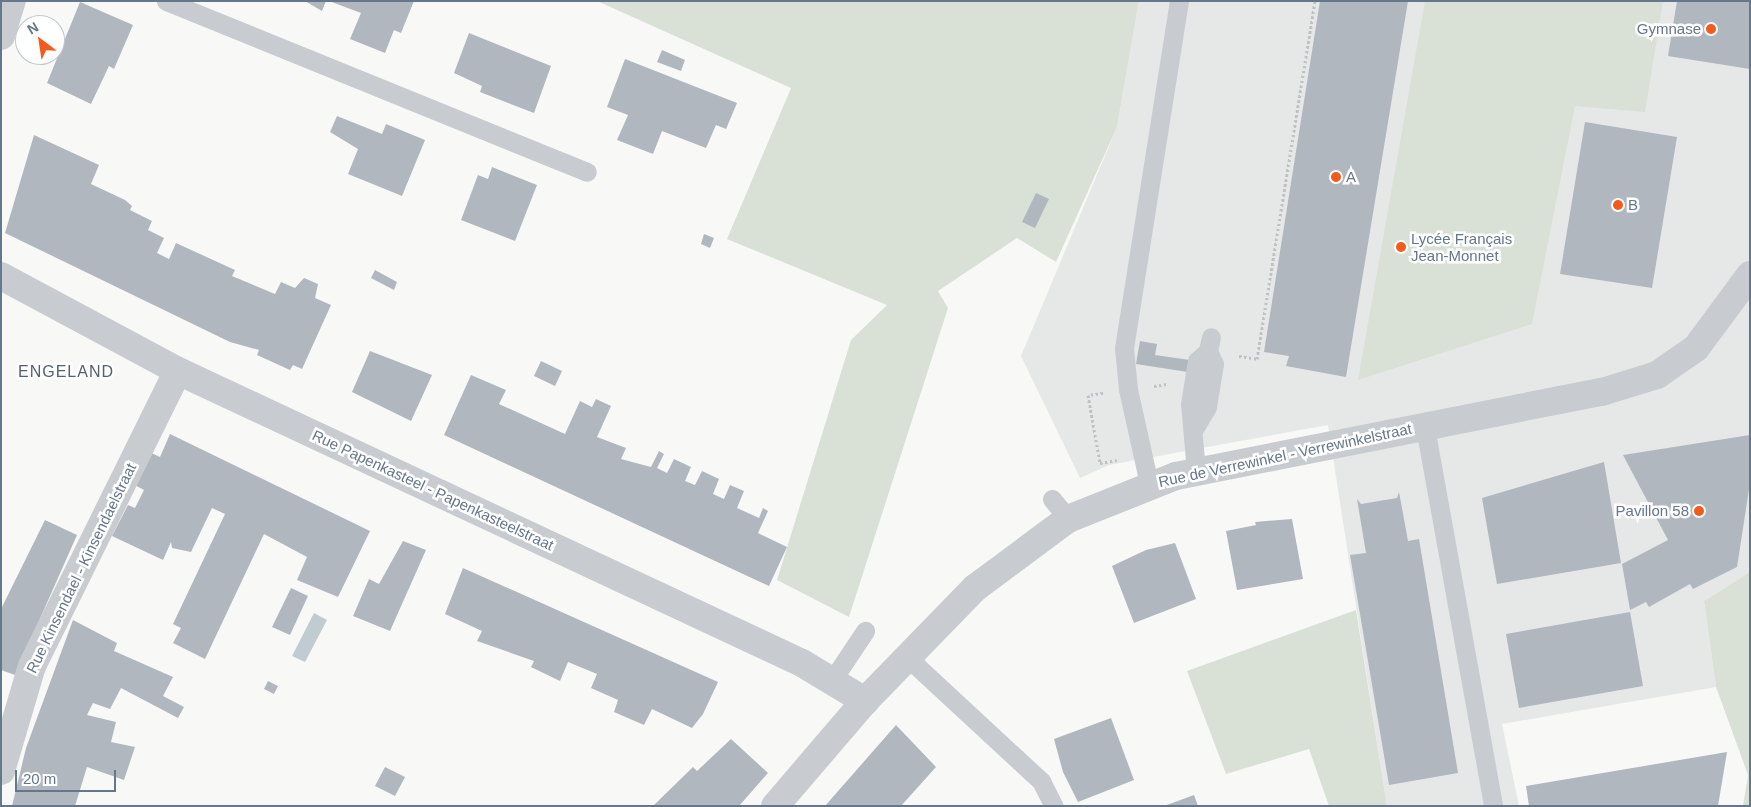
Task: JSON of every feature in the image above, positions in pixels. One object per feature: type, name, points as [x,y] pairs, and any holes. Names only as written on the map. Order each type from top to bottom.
[{"type":"street","points":[[1,36],[12,1]]},
{"type":"street","name":"Rue de Verrewinkel - Verrewinkelstraat","points":[[775,806],[865,701],[906,657],[975,588],[1060,509],[1196,472],[1602,392],[1657,375],[1696,348],[1750,275]]},
{"type":"street","name":"Rue Papenkasteel - Papenkasteelstraat","points":[[1,276],[178,371],[833,678],[865,701]]},
{"type":"street","name":"Rue Kinsendael - Kinsendaelstraat","points":[[1,771],[32,666],[178,371]]},
{"type":"lane","points":[[166,1],[587,172]]},
{"type":"lane","points":[[1149,484],[1128,389],[1124,348],[1179,1]]},
{"type":"lane","points":[[1196,472],[1195,427],[1190,404],[1197,361],[1209,344]]},
{"type":"lane","points":[[1424,426],[1493,806]]},
{"type":"lane","points":[[833,678],[865,631]]},
{"type":"lane","points":[[906,657],[1041,781],[1054,806]]},
{"type":"path","points":[[1209,344],[1257,360],[1315,1]]},
{"type":"shaded area","points":[[597,1],[1139,1],[1117,127],[1056,262],[1017,238],[938,291],[948,308],[849,617],[777,580],[851,340],[887,305],[727,239],[791,88]]},
{"type":"shaded area","name":"Lycée Français Jean-Monnet","points":[[1139,1],[1750,1],[1750,565],[1748,573],[1704,601],[1716,687],[1502,724],[1519,806],[1387,806],[1328,425],[1109,465],[1080,478],[1021,356],[1117,127]]},
{"type":"shaded area","points":[[1425,1],[1663,1],[1645,112],[1575,106],[1532,324],[1358,380]]},
{"type":"shaded area","points":[[1750,565],[1750,806],[1743,806],[1748,775],[1716,687],[1704,601],[1748,573]]},
{"type":"shaded area","points":[[1356,610],[1387,806],[1329,806],[1309,749],[1226,774],[1187,671]]},
{"type":"shaded area","points":[[314,613],[327,620],[305,662],[292,656]]},
{"type":"building","points":[[305,1],[326,1],[322,11]]},
{"type":"building","points":[[329,1],[414,1],[401,33],[394,30],[385,53],[350,39],[361,13]]},
{"type":"building","name":"A","points":[[1320,1],[1408,1],[1346,377],[1286,366],[1289,356],[1264,352]]},
{"type":"building","name":"Gymnase","points":[[1677,1],[1750,1],[1750,69],[1668,56]]},
{"type":"building","points":[[80,2],[133,25],[114,69],[109,66],[91,104],[47,83],[54,65],[65,65],[65,39]]},
{"type":"building","points":[[469,33],[551,66],[534,113],[480,92],[482,86],[454,73]]},
{"type":"building","points":[[662,50],[685,60],[681,71],[657,62]]},
{"type":"building","points":[[625,59],[737,103],[726,129],[716,125],[706,148],[662,131],[653,154],[617,140],[628,115],[607,107]]},
{"type":"building","points":[[337,116],[382,134],[386,124],[425,140],[402,196],[348,174],[358,149],[330,132]]},
{"type":"building","name":"B","points":[[1585,122],[1677,137],[1652,288],[1560,274]]},
{"type":"building","points":[[34,135],[99,165],[91,184],[125,200],[132,206],[130,210],[152,221],[148,230],[164,238],[157,253],[169,259],[176,243],[235,270],[232,276],[275,294],[281,282],[295,288],[304,278],[318,284],[315,298],[331,305],[302,369],[293,365],[290,370],[257,355],[259,350],[230,342],[5,233]]},
{"type":"building","points":[[492,167],[537,185],[515,241],[461,220],[478,175],[488,179]]},
{"type":"building","points":[[1036,193],[1049,199],[1035,228],[1022,222]]},
{"type":"building","points":[[704,234],[714,238],[710,248],[701,244]]},
{"type":"building","points":[[375,270],[397,282],[394,290],[371,278]]},
{"type":"building","points":[[1140,341],[1157,344],[1155,355],[1190,360],[1188,372],[1136,364]]},
{"type":"building","points":[[370,351],[432,375],[411,421],[352,392]]},
{"type":"building","points":[[541,361],[562,371],[555,386],[534,376]]},
{"type":"building","points":[[471,375],[506,390],[499,404],[565,434],[580,401],[592,407],[596,399],[611,406],[597,437],[626,448],[621,459],[651,467],[659,451],[664,454],[657,468],[667,473],[674,459],[691,467],[685,481],[695,485],[702,471],[719,479],[713,494],[724,499],[730,485],[744,491],[737,508],[759,518],[763,508],[768,511],[758,533],[787,547],[769,586],[444,435]]},
{"type":"building","points":[[170,434],[370,531],[338,597],[297,580],[307,557],[264,534],[205,659],[173,643],[181,628],[173,624],[225,514],[212,508],[191,552],[172,548],[171,542],[163,560],[112,536],[128,505],[135,508],[144,490],[131,483],[147,451],[160,457]]},
{"type":"building","name":"Pavillon 58","points":[[1750,435],[1750,483],[1737,567],[1693,589],[1690,584],[1649,607],[1646,602],[1630,610],[1622,564],[1668,540],[1623,455]]},
{"type":"building","points":[[1604,462],[1621,563],[1497,584],[1482,498]]},
{"type":"building","points":[[1399,492],[1408,541],[1419,539],[1458,773],[1389,785],[1350,555],[1366,553],[1357,499],[1361,504],[1397,498]]},
{"type":"building","points":[[1292,519],[1303,579],[1237,590],[1226,531],[1256,525],[1255,522]]},
{"type":"building","points":[[45,520],[77,535],[15,675],[1,670],[1,609]]},
{"type":"building","points":[[403,541],[426,550],[390,631],[353,616],[369,579],[379,584]]},
{"type":"building","points":[[1175,543],[1196,599],[1134,623],[1112,566],[1146,550]]},
{"type":"building","points":[[463,568],[718,682],[703,714],[692,728],[652,709],[644,725],[614,712],[618,700],[591,688],[597,674],[568,662],[560,681],[531,667],[534,661],[477,641],[482,631],[445,614]]},
{"type":"building","points":[[291,588],[308,596],[290,635],[272,627]]},
{"type":"building","points":[[1630,612],[1643,686],[1519,708],[1506,634]]},
{"type":"building","points":[[73,620],[117,643],[114,651],[173,677],[163,696],[184,707],[178,718],[121,688],[110,709],[93,703],[87,715],[116,722],[111,742],[135,747],[124,780],[87,767],[75,806],[12,806],[26,748]]},
{"type":"building","points":[[268,681],[278,686],[274,694],[264,689]]},
{"type":"building","points":[[1111,718],[1134,780],[1078,802],[1063,772],[1054,739]]},
{"type":"building","points":[[896,725],[936,767],[901,806],[825,806]]},
{"type":"building","points":[[731,739],[768,773],[739,806],[653,806],[693,767],[697,771]]},
{"type":"building","points":[[1727,752],[1718,806],[1529,806],[1526,786]]},
{"type":"building","points":[[385,767],[405,777],[395,796],[375,786]]},
{"type":"building","points":[[1194,795],[1198,806],[1164,806]]},
{"type":"place","name":"Gymnase","points":[[1711,29]]},
{"type":"place","name":"A","points":[[1336,177]]},
{"type":"place","name":"B","points":[[1618,205]]},
{"type":"place","name":"Lycée Français Jean-Monnet","points":[[1401,247]]},
{"type":"place","name":"Pavillon 58","points":[[1699,511]]},
{"type":"district","name":"ENGELAND","points":[[66,372]]}]
